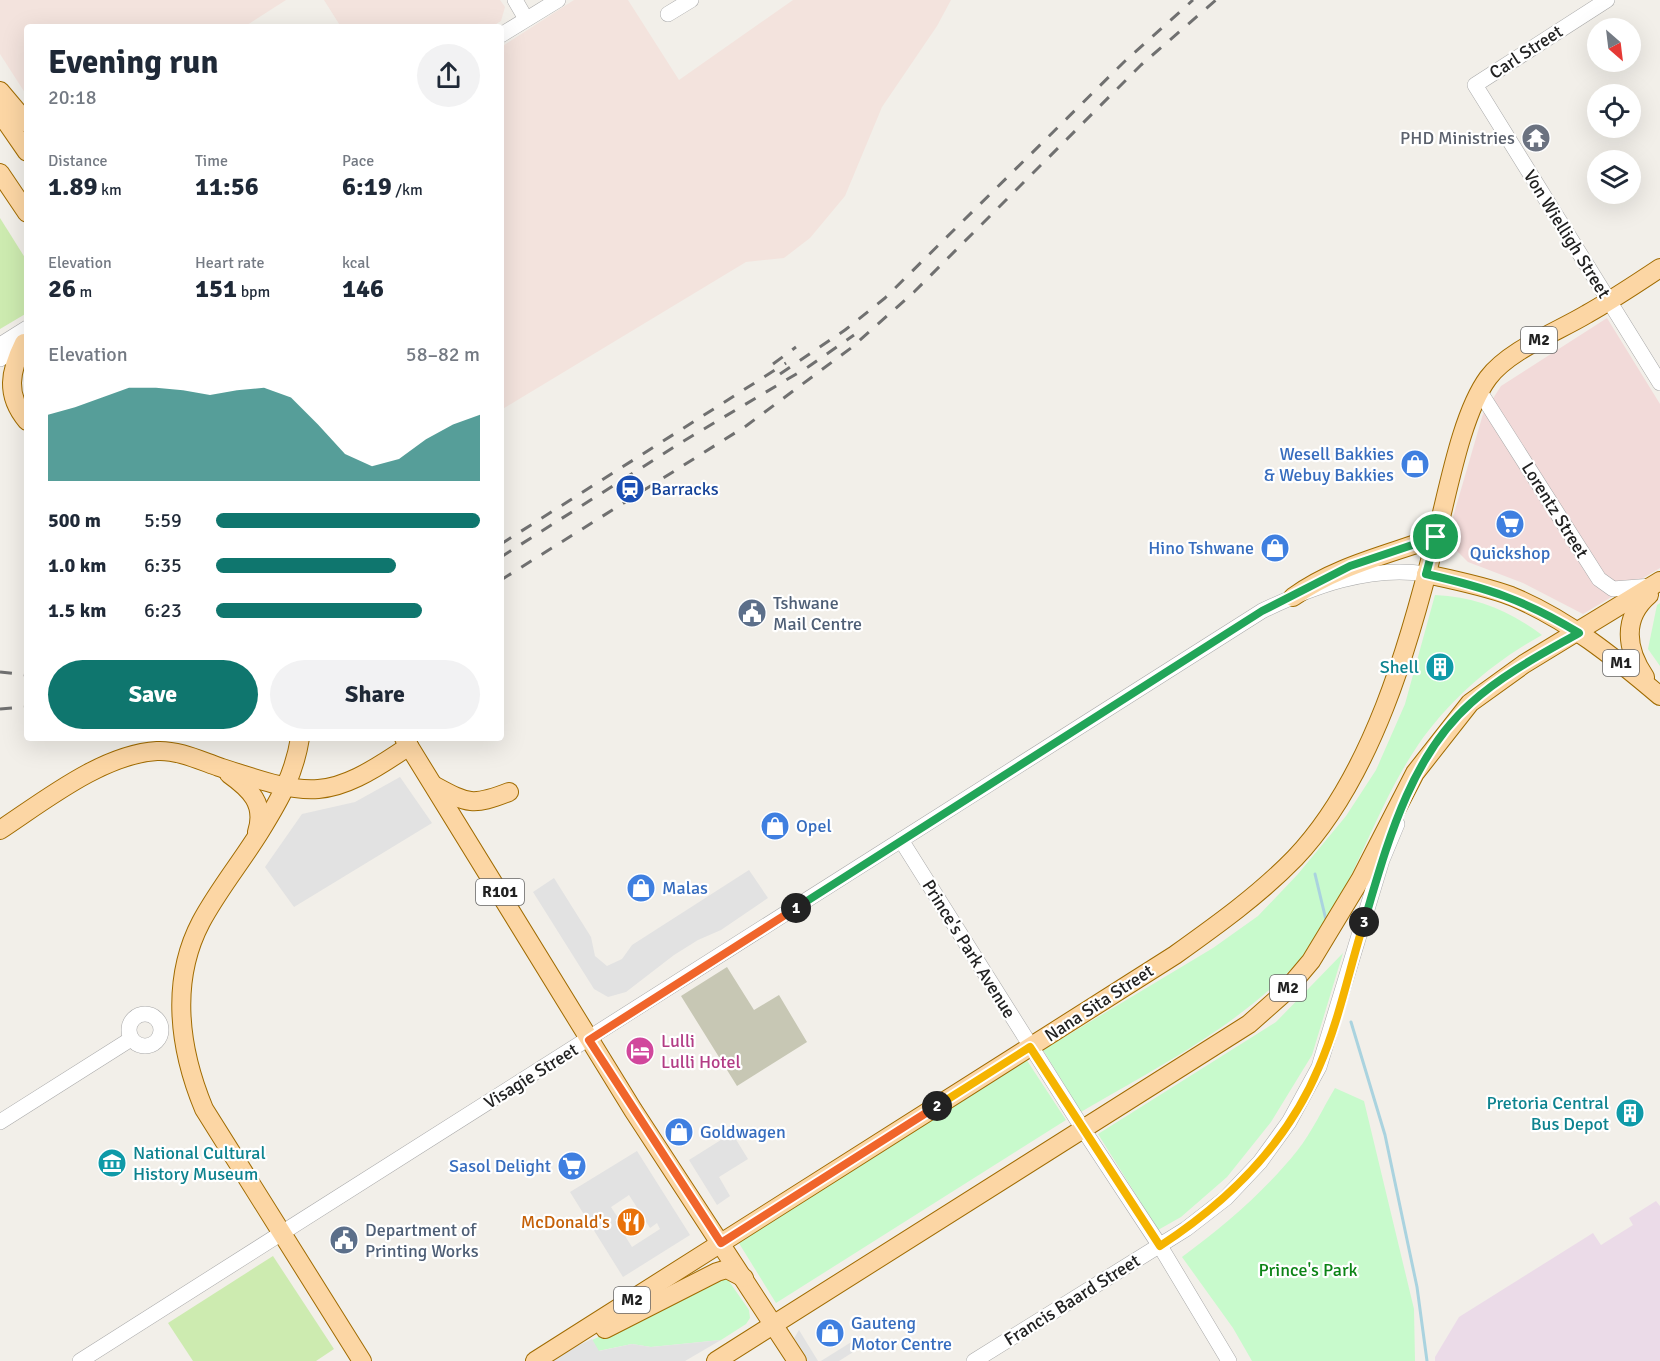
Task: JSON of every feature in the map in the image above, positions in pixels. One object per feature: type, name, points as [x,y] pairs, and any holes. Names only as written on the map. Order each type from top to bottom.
[{"type":"main road","points":[[0,91],[24,119]]},
{"type":"main road","points":[[0,113],[24,149]]},
{"type":"main road","points":[[0,173],[24,209]]},
{"type":"main road","name":"M2","points":[[1426,574],[1450,474],[1480,392],[1487,380],[1499,367],[1531,345],[1609,301],[1660,268]]},
{"type":"main road","points":[[4,401],[14,364],[24,342]]},
{"type":"main road","points":[[0,375],[4,401],[24,431]]},
{"type":"main road","points":[[4,401],[24,418]]},
{"type":"main road","points":[[1293,597],[1314,582],[1350,566],[1436,537]]},
{"type":"main road","name":"M1","points":[[1426,574],[1509,596],[1541,610],[1579,633],[1660,695]]},
{"type":"main road","name":"Nana Sita Street","points":[[539,1359],[1175,955],[1225,920],[1296,856],[1342,796],[1366,750],[1384,707],[1426,574]]},
{"type":"main road","name":"M2","points":[[716,1361],[1249,1024],[1292,984],[1311,962],[1360,880],[1415,773],[1470,703],[1510,674],[1657,584]]},
{"type":"main road","points":[[1657,584],[1636,609],[1629,636],[1637,665],[1660,695]]},
{"type":"main road","points":[[299,741],[287,789],[217,896],[194,938],[182,978],[181,1014],[188,1062],[204,1109],[362,1361]]},
{"type":"main road","points":[[0,830],[69,785],[111,763],[137,754],[158,751],[180,753],[287,789],[317,790],[339,786],[382,764],[406,742]]},
{"type":"main road","name":"R101","points":[[406,742],[589,1040],[798,1361]]},
{"type":"main road","points":[[219,767],[245,786],[257,802],[261,815],[254,842]]},
{"type":"main road","points":[[434,785],[468,803],[481,802],[509,792]]},
{"type":"main road","points":[[539,1359],[717,1272],[727,1269],[747,1281]]},
{"type":"street","points":[[515,0],[526,19]]},
{"type":"street","points":[[504,33],[558,0]]},
{"type":"street","points":[[668,14],[691,0]]},
{"type":"street","name":"Carl Street","points":[[1475,85],[1607,0]]},
{"type":"street","name":"Von Wielligh Street","points":[[1475,85],[1660,382]]},
{"type":"street","points":[[0,345],[24,338]]},
{"type":"street","points":[[0,359],[24,339]]},
{"type":"street","name":"Lorentz Street","points":[[1480,392],[1599,579],[1613,589],[1657,584]]},
{"type":"street","name":"Visagie Street","points":[[80,1361],[279,1232],[589,1040],[1262,611],[1293,597],[1354,577],[1413,572],[1426,574]]},
{"type":"street","name":"Francis Baard Street","points":[[974,1361],[1160,1246],[1210,1212],[1248,1177],[1277,1141],[1307,1091],[1323,1057],[1382,860],[1415,773]]},
{"type":"street","name":"Prince's Park Avenue","points":[[901,840],[1030,1047],[1160,1246],[1229,1361]]},
{"type":"street","points":[[0,1122],[131,1039]]},
{"type":"shaded area","points":[[0,0],[286,0],[249,24],[24,24],[24,91],[0,54]]},
{"type":"shaded area","points":[[324,0],[500,0],[505,7],[501,21],[496,24],[339,24]]},
{"type":"shaded area","points":[[574,0],[628,0],[679,80],[793,0],[951,0],[937,26],[882,107],[845,196],[810,238],[784,258],[746,262],[504,408],[504,45]]},
{"type":"shaded area","points":[[1607,318],[1660,404],[1660,568],[1583,614],[1523,583],[1468,562],[1456,550],[1453,517],[1483,414],[1501,386]]},
{"type":"shaded area","points":[[400,777],[432,823],[294,907],[265,867],[302,814],[355,802]]},
{"type":"shaded area","points":[[749,870],[768,898],[721,930],[698,940],[674,955],[626,992],[608,997],[594,989],[533,892],[554,878],[591,937],[595,956],[607,966],[622,959],[632,945]]},
{"type":"shaded area","points":[[727,967],[754,1010],[779,995],[807,1042],[737,1086],[681,996]]},
{"type":"shaded area","points":[[732,1133],[748,1159],[719,1177],[730,1196],[717,1205],[689,1160]]},
{"type":"shaded area","points":[[637,1151],[690,1235],[623,1277],[570,1192]],"holes":[[[629,1195],[650,1228],[657,1223],[660,1229],[632,1247],[615,1220],[618,1218],[611,1207]]]},
{"type":"shaded area","points":[[1656,1201],[1660,1206],[1660,1361],[1435,1361],[1435,1357],[1459,1317],[1593,1233],[1601,1245],[1633,1225],[1629,1218]]},
{"type":"shaded area","points":[[799,1330],[818,1361],[806,1361],[793,1340]]},
{"type":"shaded area","points":[[861,1336],[866,1344],[839,1361],[821,1361]]},
{"type":"shaded area","points":[[592,1339],[599,1351],[632,1344],[651,1347],[721,1340],[685,1361],[545,1361]]},
{"type":"green space","points":[[0,218],[24,256],[24,315],[0,329]]},
{"type":"green space","points":[[1435,595],[1450,596],[1492,606],[1517,618],[1542,635],[1506,657],[1458,697],[1418,745],[1391,791],[1333,911],[1298,962],[1272,988],[1211,1035],[1081,1112],[1043,1050],[1213,948],[1258,916],[1298,874],[1346,816],[1376,770],[1405,704]]},
{"type":"green space","points":[[1660,603],[1660,666],[1648,649],[1657,605]]},
{"type":"green space","points":[[1343,953],[1312,1055],[1271,1122],[1227,1177],[1181,1217],[1158,1230],[1098,1134],[1276,1022]]},
{"type":"green space","points":[[1026,1059],[1066,1120],[776,1303],[737,1240]]},
{"type":"green space","name":"Prince's Park","points":[[1335,1088],[1364,1101],[1414,1309],[1415,1361],[1252,1361],[1233,1328],[1182,1257],[1243,1208],[1284,1166],[1308,1136]]},
{"type":"green space","points":[[273,1256],[334,1349],[316,1361],[193,1361],[168,1323]]},
{"type":"green space","points":[[726,1277],[749,1310],[750,1318],[746,1324],[721,1340],[651,1347],[632,1344],[598,1351],[592,1340]]},
{"type":"waterway","points":[[1315,874],[1326,920]]},
{"type":"waterway","points":[[1351,1022],[1385,1135],[1417,1287],[1427,1361]]},
{"type":"railway","points":[[780,374],[845,330],[885,298],[1124,62],[1193,0]]},
{"type":"railway","points":[[504,578],[746,426],[851,348],[914,292],[1141,65],[1216,0]]},
{"type":"railway","points":[[504,555],[682,442],[808,367],[854,335]]},
{"type":"railway","points":[[773,364],[796,347]]},
{"type":"railway","points":[[504,542],[786,363]]},
{"type":"railway","points":[[0,672],[24,675]]},
{"type":"railway","points":[[0,709],[24,707]]},
{"type":"place","name":"PHD Ministries","points":[[1536,138]]},
{"type":"place","name":"Wesell Bakkies & Webuy Bakkies","points":[[1415,464]]},
{"type":"place","name":"Barracks","points":[[630,489]]},
{"type":"place","name":"Quickshop","points":[[1510,524]]},
{"type":"place","name":"Hino Tshwane","points":[[1275,548]]},
{"type":"place","name":"Tshwane Mail Centre","points":[[752,613]]},
{"type":"place","name":"Shell","points":[[1440,667]]},
{"type":"place","name":"Opel","points":[[775,826]]},
{"type":"place","name":"Malas","points":[[641,888]]},
{"type":"place","name":"Lulli Lulli Hotel","points":[[640,1051]]},
{"type":"place","name":"Pretoria Central Bus Depot","points":[[1630,1113]]},
{"type":"place","name":"Goldwagen","points":[[679,1132]]},
{"type":"place","name":"National Cultural History Museum","points":[[112,1163]]},
{"type":"place","name":"Sasol Delight","points":[[572,1166]]},
{"type":"place","name":"McDonald's","points":[[631,1222]]},
{"type":"place","name":"Department of Printing Works","points":[[344,1240]]},
{"type":"place","name":"Gauteng Motor Centre","points":[[830,1333]]},
{"type":"route","points":[[1436,537],[1426,574],[1509,596],[1541,610],[1579,633],[1524,664],[1470,703],[1451,724],[1415,773],[1382,860],[1319,1067],[1277,1141],[1248,1177],[1210,1212],[1160,1246],[1030,1047],[721,1243],[589,1040],[1262,611],[1293,597],[1314,582],[1350,566],[1436,537]]}]
